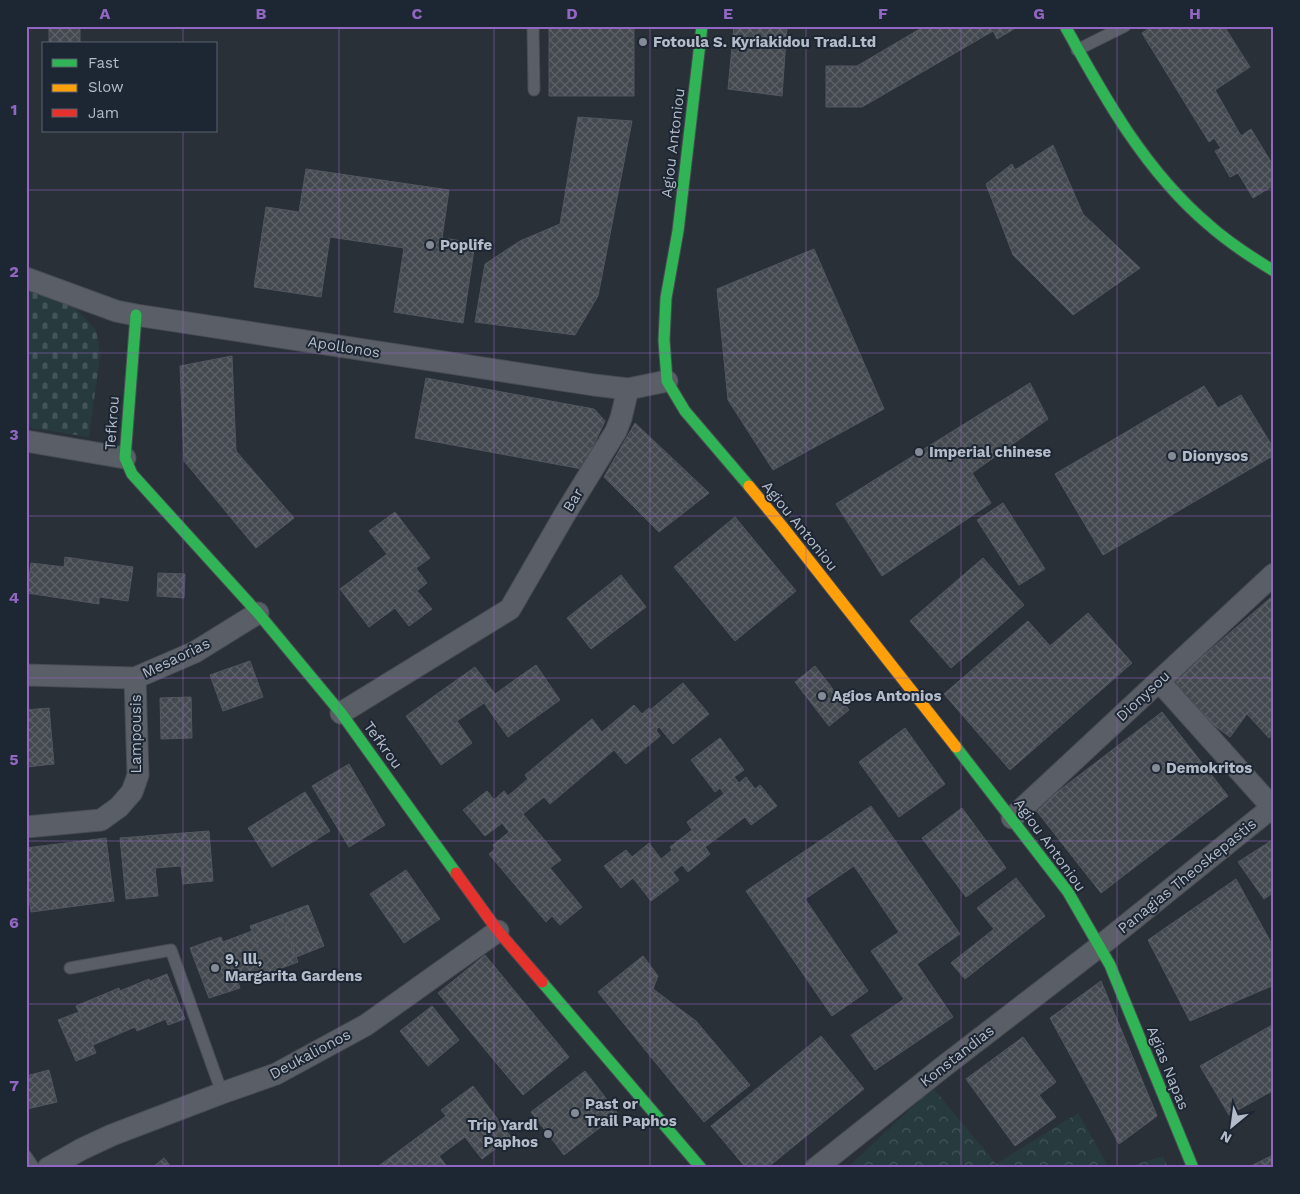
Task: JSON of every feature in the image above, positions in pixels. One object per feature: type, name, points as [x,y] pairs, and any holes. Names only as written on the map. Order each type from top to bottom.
[{"type":"street","name":"Agiou Antoniou","points":[[702,26],[678,231],[666,298],[664,340],[668,381],[685,411],[782,526],[1068,892],[1100,946],[1116,980]]},
{"type":"street","points":[[1065,26],[1105,98],[1156,171],[1187,205],[1215,231],[1274,271]]},
{"type":"street","name":"Apollonos","points":[[26,278],[106,308],[136,315],[567,382],[628,389],[668,381]]},
{"type":"street","name":"Tefkrou","points":[[136,315],[124,458],[132,474],[258,613],[341,713],[498,931],[701,1168]]},
{"type":"street","name":"Bar","points":[[341,713],[510,609],[616,431],[628,389]]},
{"type":"street","points":[[26,441],[124,458]]},
{"type":"street","name":"Dionysou","points":[[1012,818],[1274,574]]},
{"type":"street","name":"Mesaorias","points":[[26,675],[135,678],[195,652],[258,613]]},
{"type":"street","name":"Lampousis","points":[[26,828],[101,820],[119,807],[132,792],[138,775],[135,678]]},
{"type":"street","points":[[1159,681],[1273,807]]},
{"type":"street","name":"Panagias Theoskepastis","points":[[1100,946],[1273,807]]},
{"type":"street","name":"Deukalionos","points":[[48,1168],[112,1135],[276,1074],[366,1025],[498,931]]},
{"type":"street","name":"Konstandias","points":[[816,1168],[1100,946]]},
{"type":"street","name":"Agias Napas","points":[[1116,980],[1193,1168]]},
{"type":"lane","points":[[533,26],[534,90]]},
{"type":"lane","points":[[1078,50],[1125,26]]},
{"type":"lane","points":[[70,968],[171,950],[222,1093]]},
{"type":"lane","points":[[26,1156],[34,1168]]},
{"type":"green space","points":[[26,289],[74,307],[96,330],[100,355],[89,437],[26,427]]},
{"type":"green space","points":[[933,1088],[996,1164],[1078,1113],[1109,1168],[847,1168]]},
{"type":"green space","points":[[1163,1156],[1168,1168],[1124,1168]]},
{"type":"building","points":[[49,26],[80,26],[80,42],[49,42]]},
{"type":"building","points":[[549,26],[634,26],[634,96],[549,96]]},
{"type":"building","points":[[734,26],[787,26],[782,96],[728,89]]},
{"type":"building","points":[[925,26],[1019,26],[997,39],[993,31],[862,107],[826,107],[826,66],[857,66]]},
{"type":"building","points":[[1153,26],[1224,26],[1250,67],[1215,90],[1241,136],[1251,129],[1274,167],[1274,185],[1253,198],[1238,173],[1230,177],[1215,151],[1221,148],[1214,138],[1209,142],[1142,33]]},
{"type":"building","points":[[578,117],[632,121],[598,296],[575,335],[475,322],[485,264],[520,241],[560,224]]},
{"type":"building","points":[[1053,145],[1083,214],[1140,268],[1073,315],[1013,255],[986,184],[1012,164],[1015,170]]},
{"type":"building","name":"Poplife","points":[[306,169],[449,190],[442,238],[475,243],[463,323],[394,312],[404,248],[330,237],[321,297],[254,287],[266,207],[299,212]]},
{"type":"building","points":[[814,249],[884,409],[773,470],[728,400],[717,289]]},
{"type":"building","points":[[232,356],[236,451],[294,518],[256,548],[184,461],[180,366]]},
{"type":"building","points":[[426,378],[594,409],[605,421],[582,469],[415,438]]},
{"type":"building","points":[[1030,383],[1048,419],[972,473],[991,503],[882,576],[836,504]]},
{"type":"building","points":[[1204,386],[1218,408],[1241,395],[1274,449],[1274,455],[1103,555],[1055,474]]},
{"type":"building","points":[[635,423],[709,493],[659,532],[604,477]]},
{"type":"building","points":[[1003,503],[1045,569],[1019,585],[977,520]]},
{"type":"building","points":[[395,512],[430,558],[416,568],[427,583],[417,591],[432,609],[409,626],[395,608],[369,627],[340,589],[387,554],[369,531]]},
{"type":"building","points":[[735,517],[796,591],[735,641],[674,567]]},
{"type":"building","points":[[65,557],[133,567],[128,601],[99,597],[99,604],[27,593],[31,563],[64,567]]},
{"type":"building","points":[[983,558],[1024,605],[951,668],[910,621]]},
{"type":"building","points":[[158,573],[185,574],[184,598],[157,596]]},
{"type":"building","points":[[621,575],[646,607],[591,649],[567,618]]},
{"type":"building","points":[[1274,595],[1274,733],[1269,738],[1247,714],[1230,737],[1192,709],[1175,680]]},
{"type":"building","points":[[1088,613],[1132,663],[1010,770],[944,694],[1028,621],[1050,646]]},
{"type":"building","points":[[250,661],[263,697],[223,711],[210,675]]},
{"type":"building","points":[[536,665],[560,700],[508,737],[484,703],[457,721],[472,743],[441,765],[406,716],[475,667],[495,694]]},
{"type":"building","name":"Agios Antonios","points":[[815,666],[849,710],[829,726],[795,682]]},
{"type":"building","points":[[683,683],[709,714],[673,744],[659,727],[656,730],[660,736],[626,764],[614,750],[550,804],[544,797],[523,814],[561,860],[550,868],[582,907],[560,925],[552,916],[546,922],[489,854],[495,849],[493,845],[509,832],[502,823],[485,836],[463,810],[487,791],[494,800],[504,791],[508,796],[528,779],[525,775],[592,719],[602,732],[634,705],[642,714],[649,708],[650,710]]},
{"type":"building","points":[[191,697],[192,738],[161,739],[160,698]]},
{"type":"building","points":[[49,708],[54,764],[26,767],[26,710]]},
{"type":"building","points":[[1162,712],[1228,796],[1101,893],[1035,809]]},
{"type":"building","points":[[905,728],[945,784],[899,817],[859,762]]},
{"type":"building","points":[[720,738],[744,770],[734,777],[739,783],[746,777],[755,789],[760,785],[777,806],[751,825],[745,817],[705,847],[710,854],[688,872],[682,865],[673,872],[679,880],[651,901],[633,878],[621,888],[604,866],[626,850],[632,857],[649,843],[661,859],[672,850],[670,847],[692,830],[687,822],[724,794],[720,788],[715,792],[691,760]]},
{"type":"building","points":[[349,764],[385,825],[349,847],[312,786]]},
{"type":"building","points":[[305,792],[330,831],[272,867],[248,828]]},
{"type":"building","points":[[871,806],[960,934],[917,964],[953,1017],[875,1070],[851,1035],[904,999],[871,951],[899,932],[854,866],[805,899],[868,991],[832,1016],[746,891]]},
{"type":"building","points":[[962,808],[1006,868],[966,897],[922,838]]},
{"type":"building","points":[[209,831],[213,881],[183,884],[181,866],[155,868],[158,896],[126,899],[120,838]]},
{"type":"building","points":[[106,838],[114,901],[31,912],[26,875],[26,848]]},
{"type":"building","points":[[1274,839],[1274,892],[1264,899],[1238,862]]},
{"type":"building","points":[[406,870],[440,919],[404,943],[370,894]]},
{"type":"building","points":[[1016,878],[1045,916],[965,979],[951,963],[994,929],[977,908]]},
{"type":"building","points":[[1236,879],[1274,948],[1274,985],[1190,1021],[1148,940]]},
{"type":"building","points":[[308,905],[324,946],[296,957],[281,915]]},
{"type":"building","points":[[281,915],[298,962],[268,973],[250,926]]},
{"type":"building","points":[[252,931],[267,970],[237,980],[223,942]]},
{"type":"building","name":"9, lll, Margarita Gardens","points":[[221,937],[240,988],[209,998],[190,948]]},
{"type":"building","points":[[485,955],[569,1057],[523,1095],[438,993]]},
{"type":"building","points":[[643,956],[658,976],[653,989],[696,1021],[750,1085],[704,1122],[598,992]]},
{"type":"building","points":[[167,974],[185,1019],[168,1025],[150,981]]},
{"type":"building","points":[[149,979],[166,1019],[137,1031],[120,991]]},
{"type":"building","points":[[1101,981],[1157,1116],[1119,1144],[1050,1018]]},
{"type":"building","points":[[119,988],[135,1027],[93,1045],[76,1006]]},
{"type":"building","points":[[432,1006],[459,1040],[428,1066],[400,1031]]},
{"type":"building","points":[[79,1012],[96,1053],[76,1061],[58,1020]]},
{"type":"building","points":[[1274,1024],[1274,1090],[1229,1115],[1200,1066]]},
{"type":"building","points":[[821,1036],[864,1089],[767,1168],[746,1168],[711,1126]]},
{"type":"building","points":[[1023,1037],[1056,1082],[1039,1095],[1056,1117],[1015,1146],[966,1079]]},
{"type":"building","points":[[49,1070],[57,1102],[27,1109],[26,1076]]},
{"type":"building","name":"Past or Trail Paphos","points":[[585,1071],[618,1114],[564,1155],[531,1112]]},
{"type":"building","points":[[473,1086],[511,1137],[482,1159],[465,1137],[439,1156],[448,1168],[376,1168],[446,1116],[441,1110]]},
{"type":"building","points":[[1271,1156],[1274,1161],[1274,1168],[1247,1168]]},
{"type":"building","points":[[164,1158],[172,1168],[152,1168]]},
{"type":"traffic: fast","points":[[702,26],[678,231],[666,298],[664,340],[667,381],[685,411],[749,486]]},
{"type":"traffic: fast","points":[[1065,26],[1111,106],[1165,182],[1217,232],[1240,250],[1274,271]]},
{"type":"traffic: fast","points":[[136,315],[125,458],[132,474],[258,613],[341,713],[456,873]]},
{"type":"traffic: fast","points":[[956,747],[1068,892],[1110,965],[1193,1168]]},
{"type":"traffic: fast","points":[[542,982],[701,1168]]},
{"type":"traffic: slow","points":[[749,486],[956,747]]},
{"type":"traffic: jam","points":[[456,873],[498,931],[542,982]]},
{"type":"place","name":"Fotoula S. Kyriakidou Trad.Ltd","points":[[643,42]]},
{"type":"place","name":"Poplife","points":[[430,245]]},
{"type":"place","name":"Imperial chinese","points":[[919,452]]},
{"type":"place","name":"Dionysos","points":[[1172,456]]},
{"type":"place","name":"Agios Antonios","points":[[822,696]]},
{"type":"place","name":"Demokritos","points":[[1156,768]]},
{"type":"place","name":"9, lll, Margarita Gardens","points":[[215,968]]},
{"type":"place","name":"Past or Trail Paphos","points":[[575,1113]]},
{"type":"place","name":"Trip Yardl Paphos","points":[[548,1134]]}]
